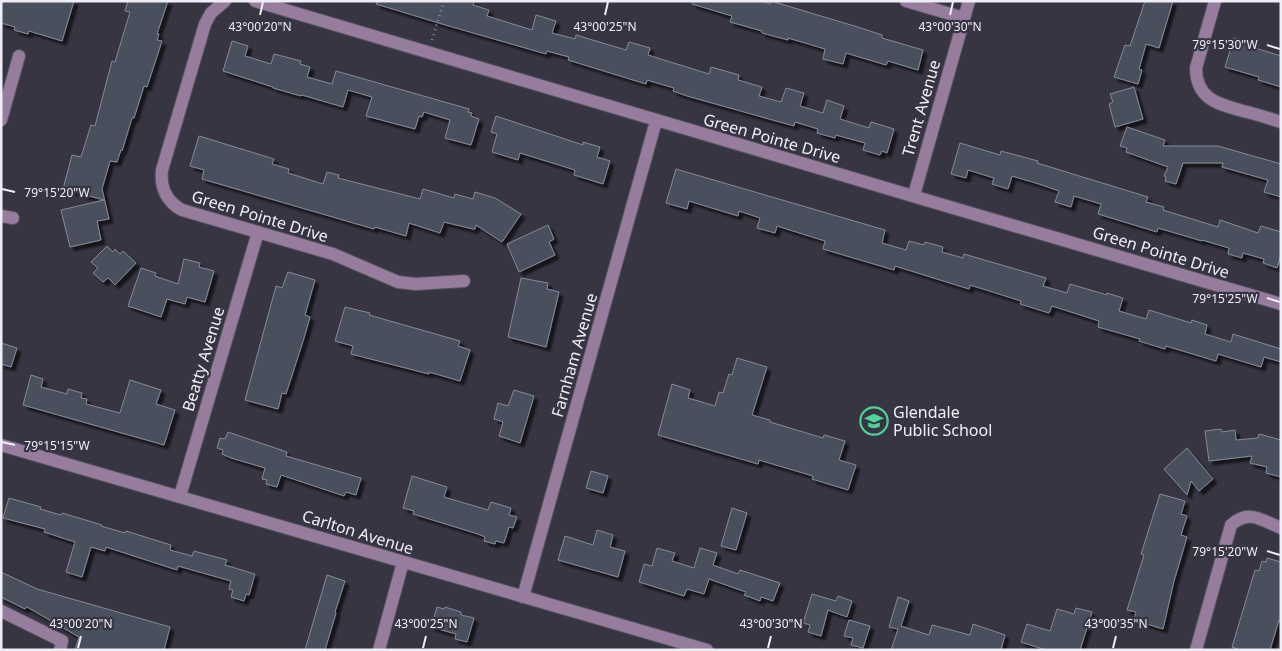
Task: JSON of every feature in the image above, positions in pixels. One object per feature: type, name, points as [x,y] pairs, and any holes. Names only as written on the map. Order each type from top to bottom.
[{"type":"street","name":"Green Pointe Drive","points":[[225,1],[211,13],[205,24],[162,170],[162,184],[166,196],[174,206],[194,214],[333,254],[398,282],[416,284],[464,281]]},
{"type":"street","name":"Green Pointe Drive","points":[[255,1],[656,122],[914,195],[1281,304]]},
{"type":"street","points":[[906,1],[964,18]]},
{"type":"street","name":"Trent Avenue","points":[[914,195],[969,1]]},
{"type":"street","points":[[1215,1],[1196,68],[1200,87],[1205,95],[1214,102],[1281,122]]},
{"type":"street","points":[[1,120],[19,56]]},
{"type":"street","name":"Farnham Avenue","points":[[523,597],[656,122]]},
{"type":"street","name":"Beatty Avenue","points":[[180,496],[258,232]]},
{"type":"street","name":"Carlton Avenue","points":[[1,445],[707,650]]},
{"type":"street","points":[[1196,650],[1231,525],[1238,519],[1247,516],[1257,517],[1281,528]]},
{"type":"street","points":[[379,650],[403,562]]},
{"type":"street","points":[[1,611],[62,641],[60,650]]},
{"type":"path","points":[[428,54],[444,1]]},
{"type":"building","points":[[1,1],[74,1],[62,41],[29,31],[28,34],[14,30],[15,27],[1,23]]},
{"type":"building","points":[[128,1],[168,1],[157,34],[159,34],[157,40],[162,41],[147,87],[144,86],[134,118],[132,118],[122,151],[117,162],[110,161],[102,189],[109,219],[97,221],[101,240],[70,247],[61,210],[104,200],[63,189],[72,155],[81,157],[91,125],[95,126],[112,61],[115,62],[130,12],[125,11]]},
{"type":"building","points":[[377,1],[474,1],[473,5],[489,10],[487,16],[532,30],[536,15],[556,21],[552,33],[575,39],[576,35],[626,50],[629,42],[650,48],[648,55],[709,74],[711,67],[739,75],[738,80],[762,87],[759,96],[781,102],[786,88],[804,93],[800,106],[823,113],[827,100],[844,106],[840,119],[869,128],[871,122],[894,129],[887,153],[882,151],[880,155],[863,150],[865,143],[836,135],[835,138],[817,133],[818,129],[795,122],[794,126],[687,96],[673,91],[674,88],[647,80],[646,84],[568,60],[569,57],[547,51],[546,54],[376,4]]},
{"type":"building","points":[[693,1],[760,1],[770,4],[771,1],[861,28],[882,35],[882,38],[923,50],[918,70],[888,61],[886,65],[846,53],[843,64],[823,59],[825,49],[788,38],[788,40],[762,33],[762,31],[730,22],[732,16],[692,4]]},
{"type":"building","points":[[1145,1],[1173,1],[1159,48],[1146,44],[1139,69],[1142,70],[1138,84],[1114,77],[1125,45],[1130,46]]},
{"type":"building","points":[[1234,38],[1253,43],[1252,47],[1281,56],[1281,87],[1258,80],[1259,77],[1225,67]]},
{"type":"building","points":[[232,41],[248,46],[245,56],[271,64],[274,54],[301,61],[300,64],[310,67],[307,77],[332,84],[336,71],[469,109],[468,112],[472,113],[471,116],[479,119],[471,145],[445,138],[450,120],[424,112],[422,117],[419,116],[415,129],[366,116],[372,97],[348,90],[343,107],[273,88],[223,71]]},
{"type":"building","points":[[1134,87],[1143,119],[1115,127],[1109,104],[1113,102],[1110,94]]},
{"type":"building","points":[[496,116],[583,145],[583,142],[600,147],[597,157],[610,161],[603,184],[574,175],[575,170],[520,153],[518,160],[492,152],[497,134],[491,132]]},
{"type":"building","points":[[1127,127],[1165,140],[1163,146],[1218,146],[1281,164],[1281,197],[1264,192],[1268,180],[1222,167],[1223,163],[1183,163],[1176,184],[1165,181],[1166,177],[1164,176],[1168,167],[1126,152],[1127,148],[1120,146]]},
{"type":"building","points":[[199,136],[274,159],[272,164],[289,169],[288,173],[323,184],[327,172],[339,175],[338,178],[420,199],[423,189],[454,198],[455,194],[473,199],[475,192],[495,198],[521,214],[502,242],[476,225],[475,229],[473,229],[444,222],[440,233],[409,223],[406,236],[375,227],[374,229],[202,179],[204,170],[190,166]]},
{"type":"building","points":[[960,143],[1000,155],[1001,151],[1038,161],[1037,163],[1148,197],[1146,202],[1164,207],[1163,210],[1218,227],[1220,220],[1258,233],[1261,226],[1281,232],[1281,255],[1277,268],[1263,263],[1264,259],[1243,253],[1242,258],[1228,254],[1229,248],[1158,228],[1157,232],[1098,214],[1101,204],[1074,196],[1071,207],[1055,202],[1059,191],[1012,176],[1008,189],[992,184],[994,178],[968,170],[966,178],[951,174]]},
{"type":"building","points":[[676,169],[885,230],[882,243],[906,250],[909,241],[924,245],[925,242],[943,247],[942,252],[963,258],[964,254],[1046,278],[1043,286],[1067,293],[1070,284],[1123,298],[1119,311],[1146,319],[1149,310],[1191,323],[1192,320],[1207,325],[1205,334],[1231,342],[1233,334],[1281,349],[1281,362],[1264,357],[1261,367],[1218,354],[1216,361],[1166,346],[1165,349],[1139,341],[1140,339],[1098,327],[1099,321],[1052,306],[1049,313],[1020,304],[1021,301],[970,285],[969,289],[895,266],[894,270],[823,249],[825,241],[777,226],[775,233],[757,228],[760,218],[739,211],[738,216],[689,201],[687,209],[666,203]]},
{"type":"building","points":[[548,225],[554,239],[549,242],[555,255],[519,272],[507,244]]},
{"type":"building","points":[[107,246],[113,252],[115,249],[120,254],[123,251],[136,263],[115,285],[108,278],[103,282],[93,273],[98,268],[91,262]]},
{"type":"building","points":[[184,259],[200,263],[199,267],[214,271],[205,302],[187,297],[185,304],[167,299],[161,317],[128,306],[141,268],[156,273],[155,276],[178,284]]},
{"type":"building","points":[[288,272],[315,280],[305,315],[310,317],[304,338],[286,394],[282,393],[278,409],[245,400],[276,286],[282,288]]},
{"type":"building","points":[[521,278],[548,283],[547,289],[559,292],[546,347],[508,337]]},
{"type":"building","points":[[345,307],[460,341],[458,346],[470,350],[460,381],[351,354],[353,346],[335,341]]},
{"type":"building","points":[[1,343],[17,348],[11,367],[1,364]]},
{"type":"building","points":[[737,358],[767,367],[752,415],[823,438],[824,435],[845,441],[839,460],[856,465],[848,490],[812,479],[813,476],[759,460],[758,464],[658,435],[672,384],[690,390],[688,398],[715,406],[719,392],[723,393],[729,374],[732,375]]},
{"type":"building","points":[[31,375],[43,379],[41,387],[67,394],[68,389],[82,393],[81,398],[87,399],[86,404],[120,413],[130,380],[161,390],[156,404],[175,410],[164,445],[23,405]]},
{"type":"building","points":[[514,390],[534,396],[520,443],[499,436],[503,422],[494,419],[498,403],[508,406]]},
{"type":"building","points":[[1221,429],[1222,432],[1235,430],[1236,440],[1258,438],[1259,434],[1281,440],[1281,477],[1266,473],[1267,467],[1250,463],[1252,456],[1209,461],[1205,431]]},
{"type":"building","points":[[228,432],[287,452],[286,456],[361,478],[356,495],[346,492],[344,496],[281,475],[277,487],[266,484],[267,480],[262,479],[265,468],[231,458],[222,454],[223,450],[217,448],[220,438],[225,439]]},
{"type":"building","points":[[1187,448],[1213,479],[1199,491],[1191,481],[1187,495],[1164,469]]},
{"type":"building","points":[[591,471],[608,476],[603,493],[586,488]]},
{"type":"building","points":[[412,476],[447,487],[444,497],[488,510],[491,502],[511,508],[509,515],[517,517],[513,528],[509,527],[504,543],[496,541],[495,544],[484,541],[485,537],[478,534],[413,514],[414,511],[403,508]]},
{"type":"building","points":[[1160,494],[1185,501],[1181,514],[1187,516],[1181,535],[1187,537],[1163,629],[1134,620],[1136,612],[1127,610],[1144,555],[1141,554]]},
{"type":"building","points":[[9,498],[41,507],[40,509],[61,515],[62,513],[171,545],[170,550],[192,556],[194,551],[227,560],[225,565],[255,574],[249,595],[246,594],[244,601],[231,597],[233,590],[229,589],[231,581],[178,566],[177,570],[106,547],[105,551],[91,547],[82,577],[66,572],[75,542],[44,532],[45,529],[3,518]]},
{"type":"building","points":[[732,508],[747,513],[736,550],[721,546]]},
{"type":"building","points":[[597,530],[613,535],[610,547],[625,551],[618,577],[558,560],[565,536],[593,545]]},
{"type":"building","points":[[657,548],[675,553],[672,561],[694,568],[700,548],[717,553],[713,565],[738,574],[740,570],[780,583],[773,601],[761,597],[760,601],[744,595],[746,592],[709,579],[704,594],[687,589],[684,596],[639,582],[644,564],[652,566]]},
{"type":"building","points":[[1267,558],[1281,562],[1281,621],[1279,620],[1270,650],[1240,650],[1232,647],[1255,570],[1259,571],[1262,561],[1266,562]]},
{"type":"building","points":[[1,572],[37,589],[170,627],[164,650],[75,650],[79,637],[27,607],[25,609],[1,597]]},
{"type":"building","points":[[327,575],[345,581],[336,613],[325,650],[305,650]]},
{"type":"building","points":[[812,594],[836,601],[838,596],[852,601],[847,617],[828,610],[821,636],[808,632],[810,625],[803,623]]},
{"type":"building","points":[[898,597],[909,601],[901,626],[929,635],[932,625],[970,635],[973,624],[1005,635],[1001,650],[891,650],[898,629],[889,627]]},
{"type":"building","points":[[437,607],[444,609],[445,607],[461,612],[461,615],[474,618],[467,642],[455,639],[456,634],[431,627]]},
{"type":"building","points":[[1076,608],[1092,612],[1080,650],[1046,650],[1021,642],[1027,624],[1050,631],[1057,609],[1074,614]]},
{"type":"building","points":[[849,620],[870,626],[863,648],[851,645],[853,638],[844,636]]},
{"type":"place","name":"Glendale Public School","points":[[874,421]]}]
